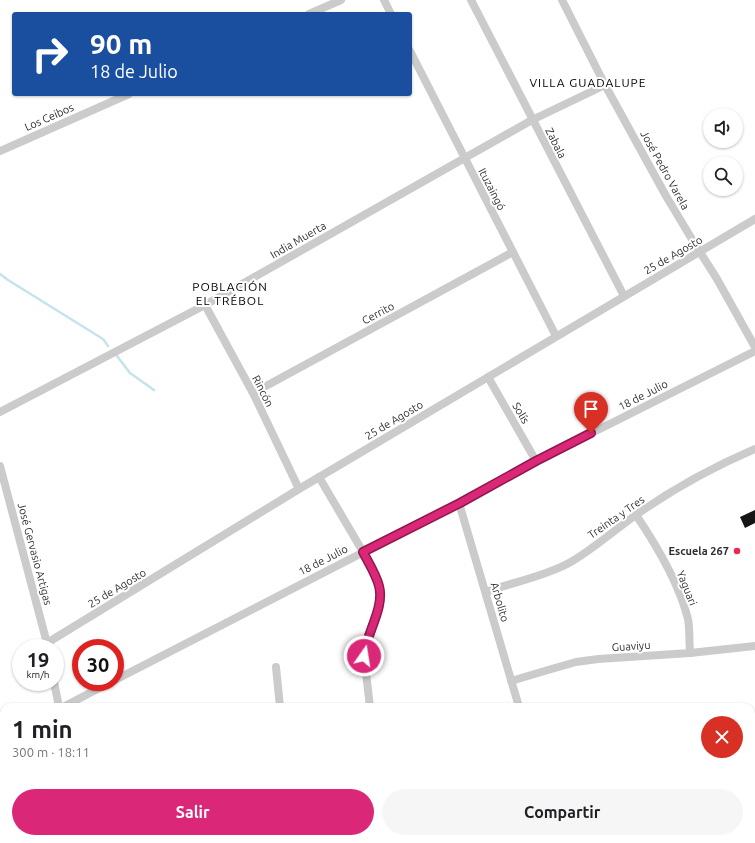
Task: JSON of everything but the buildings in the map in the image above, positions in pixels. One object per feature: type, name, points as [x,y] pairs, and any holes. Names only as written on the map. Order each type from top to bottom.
[{"type":"street","points":[[314,12],[341,0]]},
{"type":"street","points":[[384,0],[390,12]]},
{"type":"street","name":"Zabala","points":[[471,0],[624,296]]},
{"type":"street","name":"José Pedro Varela","points":[[562,0],[605,85],[666,196],[717,279],[755,347]]},
{"type":"street","name":"Ituzaingó","points":[[412,55],[556,336]]},
{"type":"street","name":"India Muerta","points":[[0,412],[205,305],[532,120],[605,85]]},
{"type":"street","name":"Los Ceibos","points":[[0,151],[124,96]]},
{"type":"street","name":"25 de Agosto","points":[[58,639],[299,489],[755,219]]},
{"type":"street","name":"Cerrito","points":[[253,393],[513,252]]},
{"type":"street","name":"Rincón","points":[[205,305],[253,393],[299,489]]},
{"type":"street","name":"18 de Julio","points":[[124,675],[460,503],[536,461],[755,351]]},
{"type":"street","name":"Solís","points":[[488,377],[536,461]]},
{"type":"street","name":"Treinta y Tres","points":[[486,592],[539,576],[568,563],[636,515],[688,482],[726,461],[755,449]]},
{"type":"street","name":"José Gervasio Artigas","points":[[0,466],[45,639]]},
{"type":"street","points":[[319,477],[363,552],[379,585],[381,597],[378,610],[365,644],[364,656],[370,703]]},
{"type":"street","name":"Arbolito","points":[[460,503],[518,703]]},
{"type":"street","name":"Yaguari","points":[[636,515],[654,541],[676,587],[688,621],[690,653]]},
{"type":"street","name":"Guaviyu","points":[[511,681],[548,670],[591,660],[690,653],[755,646]]},
{"type":"street","points":[[276,667],[280,703]]},
{"type":"street","points":[[56,691],[58,703]]},
{"type":"street","points":[[71,703],[94,691]]},
{"type":"waterway","points":[[0,274],[103,339],[108,346]]},
{"type":"waterway","points":[[117,356],[130,373],[154,390]]},
{"type":"place","name":"Escuela 267","points":[[737,551]]},
{"type":"district","name":"VILLA GUADALUPE","points":[[588,83]]},
{"type":"district","name":"POBLACIÓN EL TRÉBOL","points":[[230,294]]},
{"type":"route","points":[[364,656],[365,644],[378,610],[381,597],[379,585],[363,552],[460,503],[536,461],[591,433]]}]
